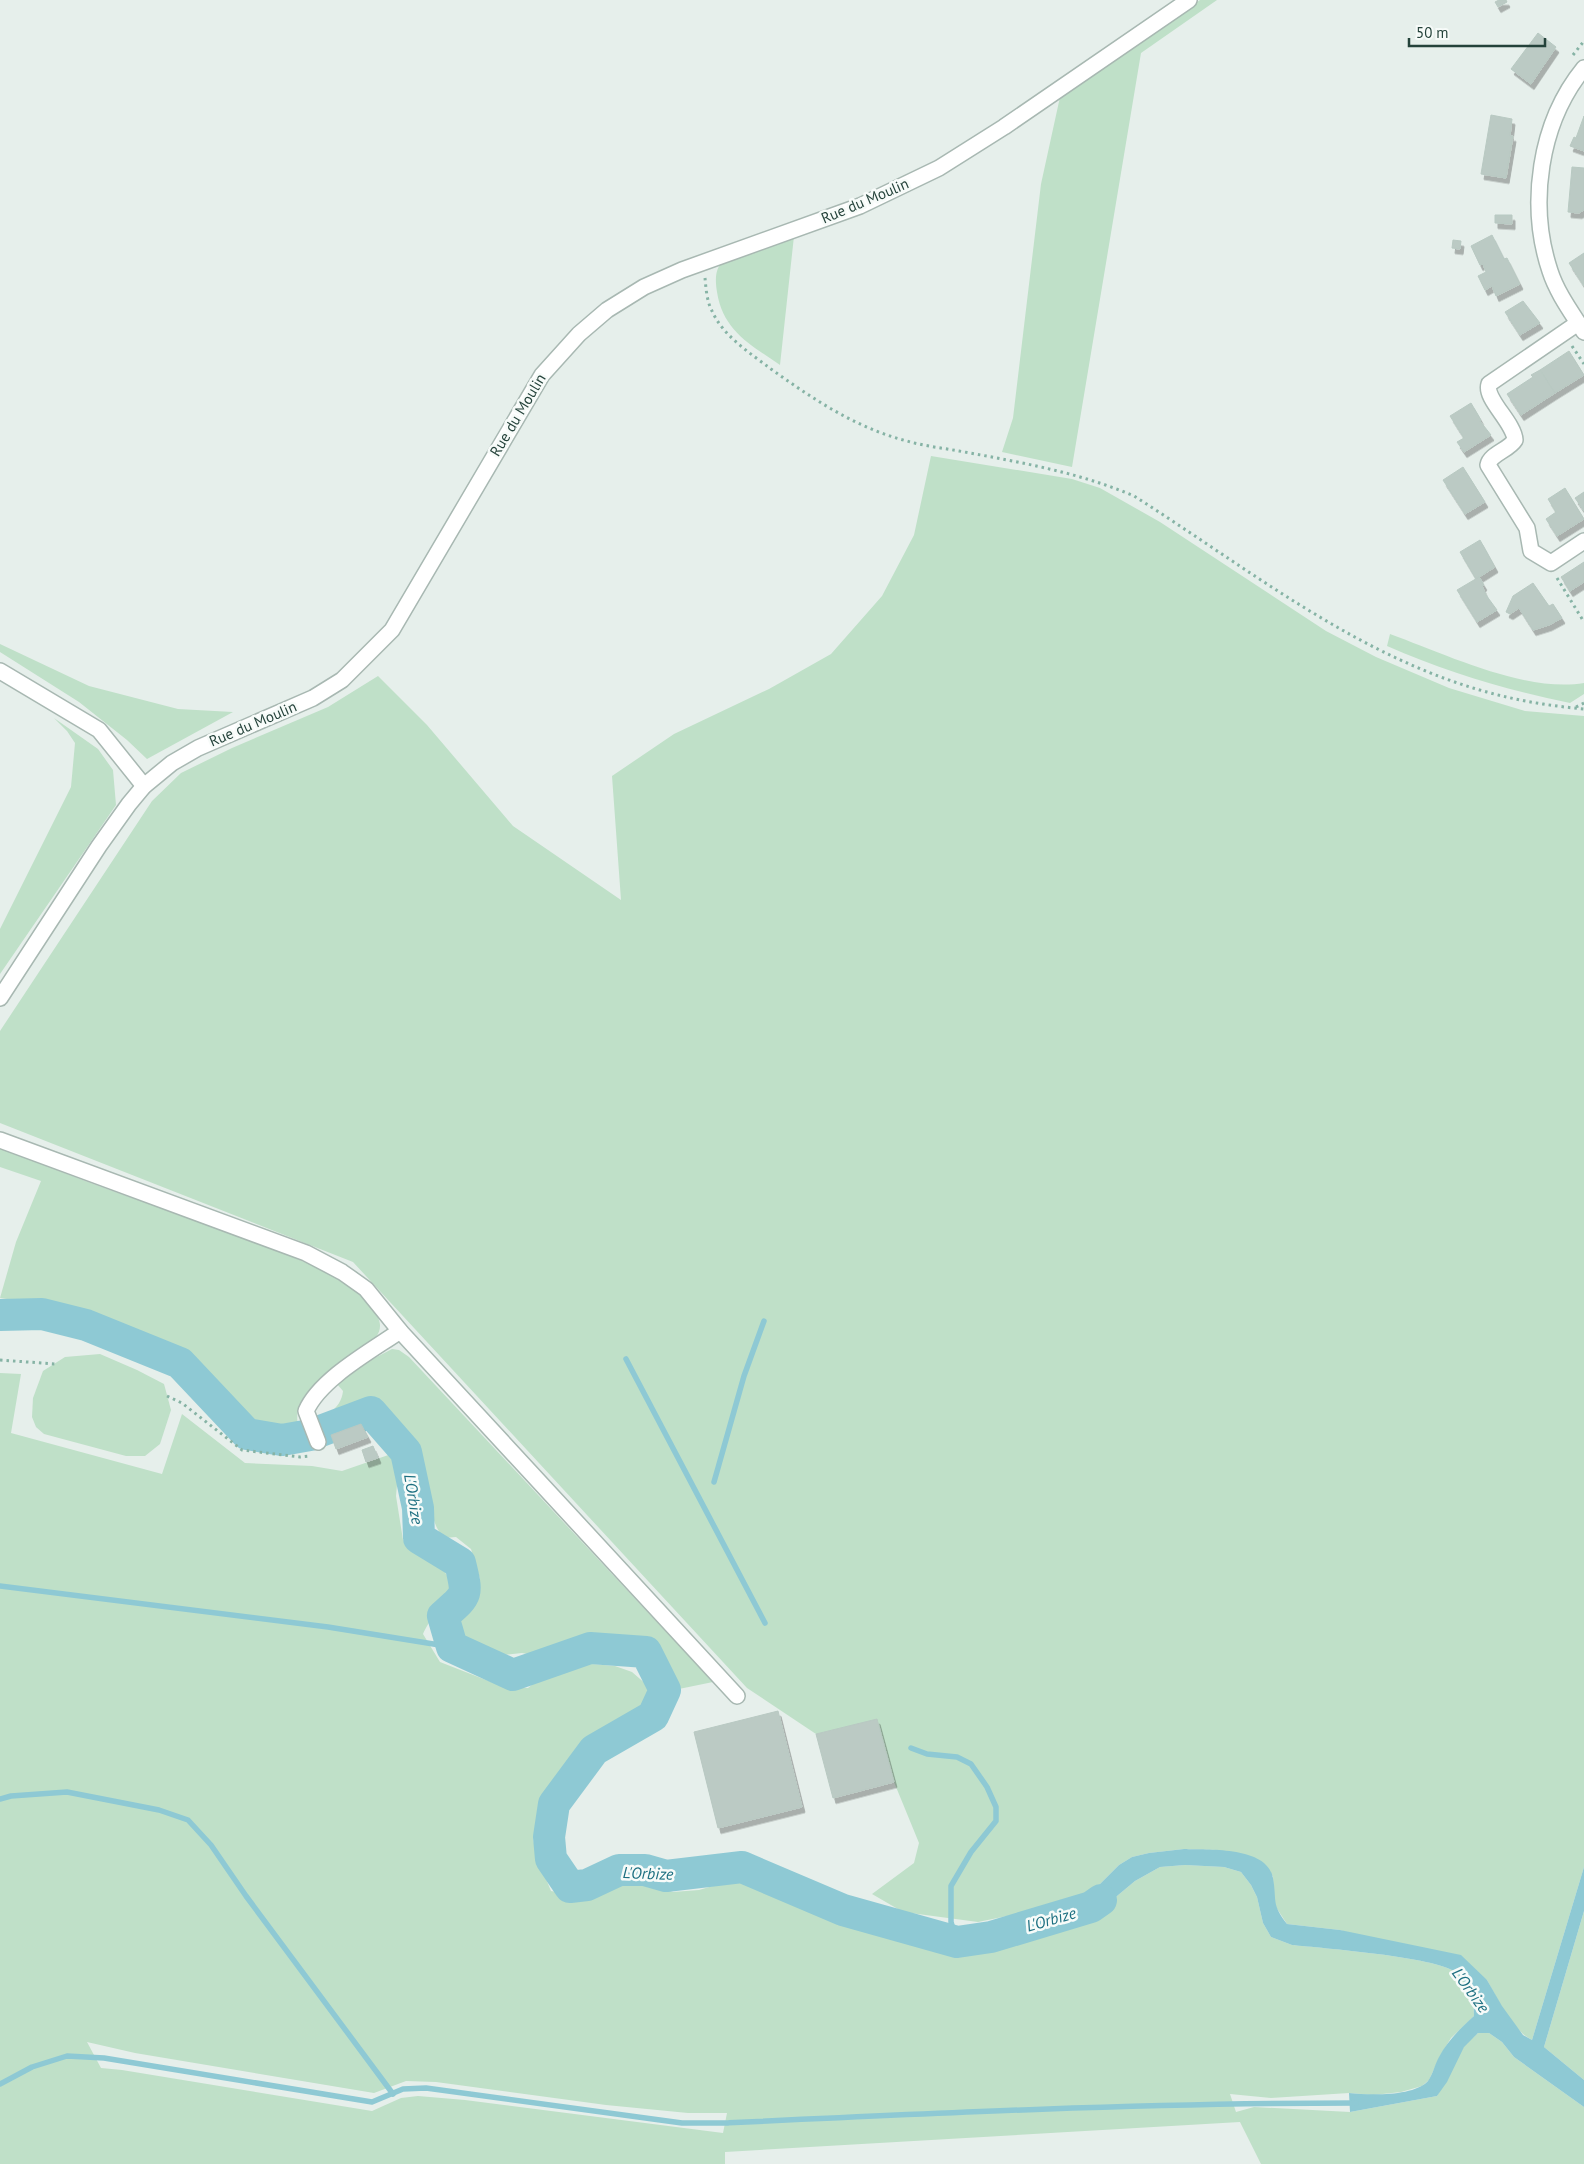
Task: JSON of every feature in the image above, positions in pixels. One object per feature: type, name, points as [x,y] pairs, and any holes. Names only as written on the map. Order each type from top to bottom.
[{"type":"street","name":"Rue du Moulin","points":[[0,998],[99,846],[144,786],[172,763],[198,748],[313,698],[342,680],[392,630],[542,375],[578,334],[607,310],[644,287],[704,262],[860,206],[939,168],[1004,127],[1189,0]]},
{"type":"street","points":[[1584,68],[1556,115],[1548,137],[1540,178],[1538,212],[1542,244],[1551,274],[1581,327],[1488,386],[1488,392],[1513,431],[1515,440],[1490,460],[1488,465],[1527,528],[1531,551],[1551,563],[1584,541]]},
{"type":"street","points":[[0,671],[99,730],[144,786]]},
{"type":"street","points":[[0,1140],[306,1253],[342,1272],[366,1290],[400,1330],[737,1696]]},
{"type":"street","points":[[318,1442],[306,1411],[310,1401],[322,1386],[400,1330]]},
{"type":"path","points":[[704,262],[706,289],[711,311],[724,330],[757,359],[796,387],[846,418],[908,442],[1041,466],[1113,487],[1134,496],[1284,594],[1388,653],[1430,672],[1486,692],[1549,706],[1584,709]]},
{"type":"path","points":[[1551,563],[1555,575],[1584,622]]},
{"type":"path","points":[[1575,708],[1584,703]]},
{"type":"path","points":[[0,1360],[55,1364]]},
{"type":"path","points":[[167,1396],[182,1403],[242,1450],[300,1457],[312,1456],[318,1442]]},
{"type":"green space","points":[[1200,0],[1217,0],[1141,53],[1072,467],[1002,452],[1013,418],[1041,184],[1060,97]]},
{"type":"green space","points":[[794,236],[780,365],[740,336],[732,327],[720,306],[716,287],[716,275],[718,267],[723,260]]},
{"type":"green space","points":[[931,456],[1072,479],[1100,488],[1160,522],[1326,631],[1376,657],[1449,688],[1525,711],[1584,716],[1584,1867],[1532,2040],[1512,2022],[1487,1980],[1340,1930],[1287,1924],[1274,1904],[1273,1876],[1218,1850],[1184,1849],[1132,1857],[1119,1865],[1088,1896],[1060,1905],[978,1922],[903,1912],[872,1894],[914,1863],[919,1843],[894,1782],[877,1720],[816,1734],[747,1688],[353,1262],[0,1123],[0,1031],[152,801],[181,773],[232,748],[328,707],[378,676],[427,725],[513,826],[621,900],[612,776],[674,734],[769,689],[831,654],[882,596],[914,535]]},
{"type":"green space","points":[[1390,634],[1460,661],[1512,677],[1561,685],[1584,683],[1584,694],[1570,703],[1477,679],[1387,646]]},
{"type":"green space","points":[[0,644],[89,686],[178,709],[233,712],[147,759],[127,740],[79,702],[0,652]]},
{"type":"green space","points":[[54,718],[98,749],[113,770],[116,805],[0,974],[0,929],[71,787],[75,743],[67,731]]},
{"type":"green space","points":[[0,1147],[85,1181],[275,1250],[306,1262],[336,1277],[354,1288],[374,1309],[380,1326],[376,1337],[366,1348],[335,1369],[307,1394],[299,1409],[298,1426],[279,1431],[252,1423],[188,1356],[100,1321],[56,1306],[0,1298],[16,1242],[41,1181],[0,1167]]},
{"type":"green space","points":[[392,1349],[399,1350],[409,1357],[713,1682],[674,1690],[658,1653],[648,1640],[599,1634],[544,1657],[522,1653],[504,1655],[478,1648],[458,1637],[451,1623],[477,1593],[480,1579],[471,1549],[456,1537],[444,1538],[441,1534],[434,1520],[419,1474],[408,1448],[386,1415],[376,1406],[333,1420],[329,1414],[342,1398],[343,1391],[337,1384],[371,1360]]},
{"type":"green space","points":[[100,1354],[164,1384],[171,1410],[160,1444],[145,1456],[126,1456],[44,1434],[36,1427],[32,1417],[33,1398],[43,1371],[65,1357]]},
{"type":"green space","points":[[0,1373],[21,1374],[11,1433],[162,1474],[182,1414],[245,1463],[312,1466],[342,1471],[400,1451],[396,1496],[403,1540],[440,1566],[447,1575],[450,1584],[449,1594],[423,1634],[440,1662],[504,1687],[528,1688],[544,1675],[572,1666],[591,1664],[615,1666],[632,1672],[647,1685],[650,1696],[643,1714],[588,1745],[554,1790],[533,1838],[536,1855],[551,1891],[584,1897],[625,1878],[635,1879],[673,1892],[699,1890],[740,1878],[751,1878],[870,1923],[966,1951],[1027,1938],[1093,1916],[1135,1881],[1160,1867],[1185,1865],[1224,1867],[1241,1872],[1251,1885],[1257,1897],[1263,1923],[1271,1937],[1292,1945],[1378,1954],[1444,1967],[1455,1972],[1468,1986],[1474,2009],[1474,2016],[1451,2038],[1429,2080],[1422,2086],[1401,2092],[1373,2095],[1349,2093],[1271,2098],[1230,2094],[1236,2112],[1254,2107],[1350,2112],[1437,2096],[1464,2046],[1478,2033],[1489,2033],[1502,2042],[1514,2057],[1584,2107],[1584,2164],[1261,2164],[1240,2122],[725,2152],[725,2164],[0,2164]],"holes":[[[87,2042],[135,2053],[374,2093],[406,2081],[436,2082],[606,2105],[688,2113],[727,2113],[723,2133],[465,2100],[418,2096],[401,2098],[372,2111],[101,2068]]]},
{"type":"green space","points":[[1584,1911],[1584,2080],[1544,2047]]},
{"type":"water","points":[[1184,1849],[1235,1852],[1260,1860],[1268,1868],[1273,1878],[1277,1907],[1287,1924],[1340,1930],[1461,1955],[1487,1980],[1502,2006],[1523,2035],[1532,2040],[1584,1867],[1584,1911],[1544,2047],[1584,2080],[1584,2107],[1514,2057],[1502,2042],[1489,2033],[1478,2033],[1464,2047],[1447,2082],[1437,2096],[1350,2112],[1349,2093],[1390,2094],[1412,2090],[1428,2081],[1446,2045],[1474,2016],[1473,2003],[1468,1986],[1455,1972],[1426,1962],[1378,1954],[1292,1945],[1271,1937],[1263,1923],[1257,1897],[1241,1872],[1224,1867],[1185,1865],[1160,1867],[1135,1881],[1093,1916],[1060,1927],[1060,1905],[1088,1896],[1119,1865],[1132,1857]]},
{"type":"building","points":[[1506,0],[1507,2],[1498,7],[1495,2]]},
{"type":"building","points":[[1538,33],[1556,47],[1531,84],[1511,69]]},
{"type":"building","points":[[1491,115],[1512,119],[1510,136],[1513,136],[1506,178],[1481,174]]},
{"type":"building","points":[[1584,116],[1584,151],[1570,146],[1574,137],[1576,138]]},
{"type":"building","points":[[1572,167],[1584,168],[1584,210],[1579,213],[1568,212]]},
{"type":"building","points":[[1495,215],[1512,215],[1512,224],[1495,223]]},
{"type":"building","points":[[1492,235],[1504,259],[1507,258],[1520,284],[1496,296],[1492,286],[1485,290],[1478,276],[1486,272],[1483,264],[1480,265],[1471,246]]},
{"type":"building","points":[[1453,240],[1461,241],[1460,249],[1452,248]]},
{"type":"building","points":[[1584,253],[1584,286],[1569,263]]},
{"type":"building","points":[[1523,301],[1540,323],[1520,335],[1505,312]]},
{"type":"building","points":[[1569,351],[1584,375],[1555,393],[1540,370]]},
{"type":"building","points":[[1540,370],[1555,393],[1521,415],[1507,394],[1533,377],[1531,375]]},
{"type":"building","points":[[1471,403],[1480,421],[1491,435],[1464,452],[1457,442],[1464,438],[1450,416]]},
{"type":"building","points":[[1463,467],[1485,502],[1465,514],[1443,480]]},
{"type":"building","points":[[1565,488],[1584,519],[1557,536],[1546,519],[1556,512],[1548,499]]},
{"type":"building","points":[[1584,492],[1584,511],[1575,498]]},
{"type":"building","points":[[1480,540],[1495,567],[1476,579],[1460,552]]},
{"type":"building","points":[[1584,562],[1584,582],[1570,591],[1561,577]]},
{"type":"building","points":[[1479,577],[1484,585],[1482,586],[1486,595],[1497,610],[1477,622],[1457,590]]},
{"type":"building","points":[[1533,583],[1549,606],[1553,604],[1562,618],[1533,630],[1519,608],[1510,614],[1506,612],[1513,596]]},
{"type":"building","points":[[361,1424],[368,1437],[336,1449],[331,1435]]},
{"type":"building","points":[[373,1446],[378,1458],[366,1462],[362,1450]]},
{"type":"building","points":[[778,1711],[802,1807],[718,1828],[694,1732]]},
{"type":"building","points":[[877,1719],[894,1782],[833,1798],[816,1734]]},
{"type":"waterway","name":"L'Orbize","points":[[0,1315],[42,1314],[86,1325],[180,1363],[247,1434],[282,1440],[310,1435],[371,1412],[406,1452],[418,1508],[419,1538],[460,1563],[465,1588],[464,1594],[443,1616],[452,1647],[513,1675],[590,1648],[646,1652],[665,1690],[653,1716],[594,1750],[554,1804],[549,1837],[551,1859],[570,1887],[587,1885],[619,1870],[645,1870],[666,1876],[742,1867],[843,1910],[957,1942],[991,1937],[1091,1907],[1101,1900]]},
{"type":"waterway","points":[[714,1482],[744,1376],[764,1321]]},
{"type":"waterway","points":[[626,1359],[765,1623]]},
{"type":"waterway","points":[[0,1586],[328,1627],[452,1647]]},
{"type":"waterway","points":[[911,1748],[927,1754],[957,1757],[971,1764],[987,1787],[996,1807],[996,1821],[971,1852],[951,1886],[951,1922],[957,1942]]},
{"type":"waterway","points":[[0,1799],[11,1796],[67,1792],[159,1810],[188,1820],[211,1845],[246,1896],[393,2094]]},
{"type":"waterway","points":[[0,2084],[32,2067],[67,2056],[104,2058],[372,2102],[403,2089],[426,2088],[682,2123],[726,2123],[1119,2107],[1356,2103]]}]
